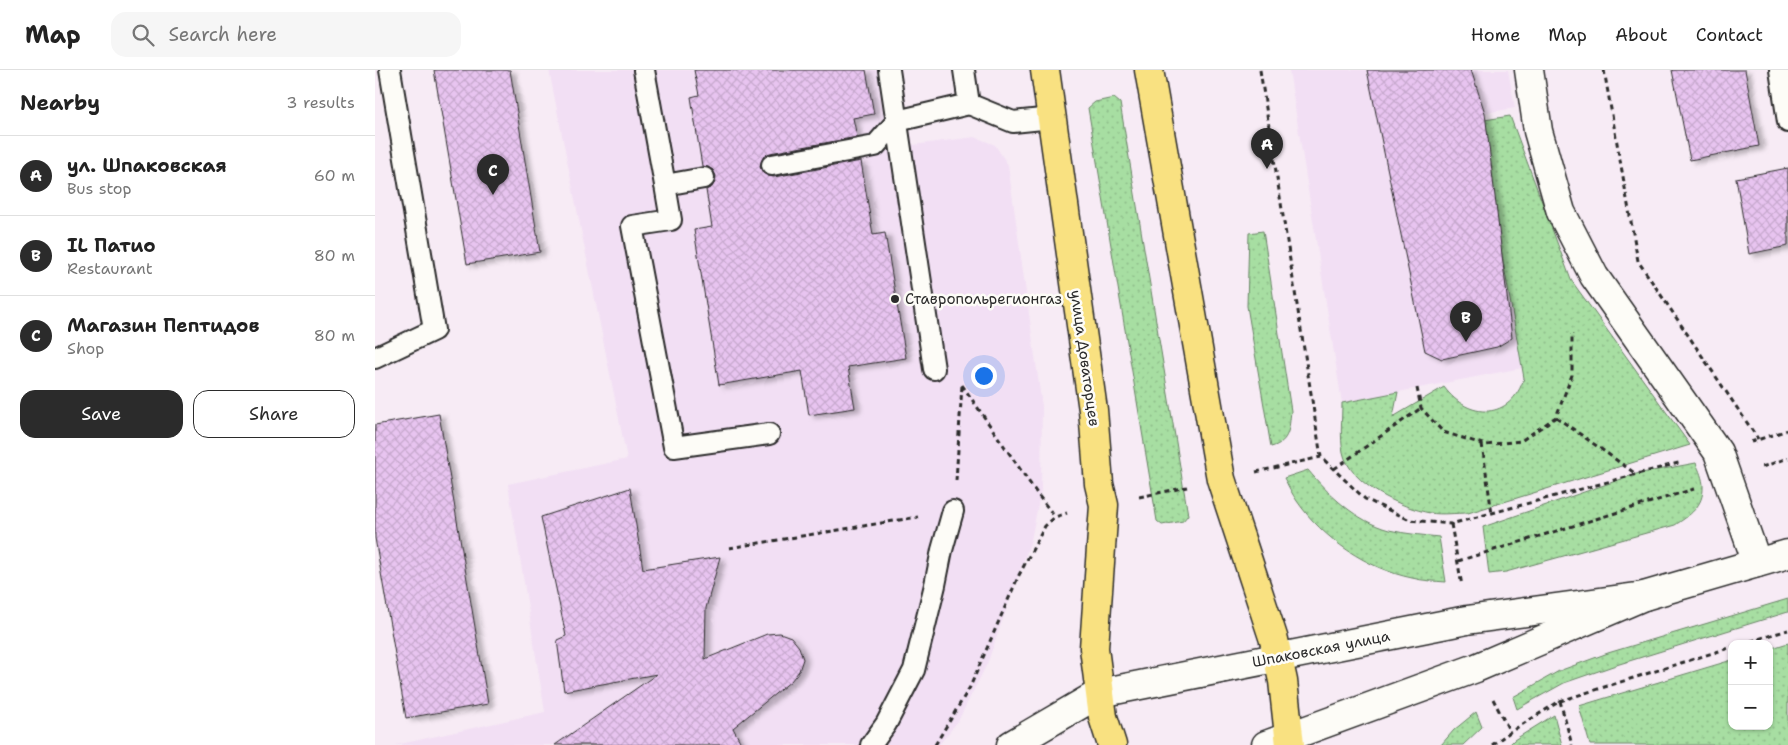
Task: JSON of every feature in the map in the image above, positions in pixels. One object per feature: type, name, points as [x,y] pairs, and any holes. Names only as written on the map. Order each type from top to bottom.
[{"type":"main road","name":"улица Доваторцев","points":[[1045,70],[1093,410],[1099,484],[1104,505],[1094,648],[1103,718],[1112,745]]},
{"type":"main road","points":[[1149,70],[1221,479],[1266,613],[1283,681],[1290,745]]},
{"type":"main road","points":[[1529,70],[1538,131],[1561,212],[1594,276],[1718,452],[1757,563]]},
{"type":"main road","name":"Шпаковская улица","points":[[1266,745],[1476,668],[1645,596],[1788,554]]},
{"type":"main road","name":"Шпаковская улица","points":[[1011,745],[1100,693],[1467,620],[1645,596]]},
{"type":"lane","points":[[375,358],[434,330],[390,70]]},
{"type":"lane","points":[[644,70],[671,220],[632,226],[674,447],[769,434]]},
{"type":"lane","points":[[889,70],[934,369]]},
{"type":"lane","points":[[964,70],[969,104]]},
{"type":"lane","points":[[1780,70],[1788,122]]},
{"type":"lane","points":[[772,166],[875,146],[897,122],[969,104],[1013,122],[1052,118]]},
{"type":"lane","points":[[665,185],[704,178]]},
{"type":"lane","points":[[871,745],[886,724],[914,670],[953,510]]},
{"type":"path","points":[[1260,70],[1321,457],[1365,499],[1409,520],[1451,524],[1718,452],[1788,430]]},
{"type":"path","points":[[1604,70],[1638,261],[1757,439]]},
{"type":"path","points":[[1417,388],[1421,408],[1443,432],[1481,444],[1521,441],[1556,417],[1572,375],[1572,334]]},
{"type":"path","points":[[962,385],[1037,495],[1055,517]]},
{"type":"path","points":[[1333,469],[1421,408]]},
{"type":"path","points":[[1556,417],[1636,474]]},
{"type":"path","points":[[1481,444],[1492,514]]},
{"type":"path","points":[[1458,561],[1788,458]]},
{"type":"path","points":[[935,745],[971,687],[1019,575],[1045,526],[1055,517],[1072,512]]},
{"type":"path","points":[[1755,640],[1788,630]]},
{"type":"path","points":[[1492,745],[1561,701],[1728,648]]},
{"type":"path","points":[[1561,701],[1573,745]]},
{"type":"shaded area","points":[[549,70],[901,70],[913,145],[975,137],[995,145],[1008,165],[1042,406],[1041,490],[1031,540],[987,664],[958,721],[939,745],[396,745],[545,712],[508,484],[627,459]]},
{"type":"shaded area","points":[[1289,70],[1508,70],[1515,108],[1485,113],[1532,366],[1342,403]]},
{"type":"green space","points":[[1114,98],[1120,103],[1188,515],[1183,521],[1162,525],[1157,521],[1088,108],[1095,102]]},
{"type":"green space","points":[[1510,116],[1571,280],[1690,445],[1468,513],[1430,513],[1405,506],[1378,493],[1355,474],[1347,464],[1343,452],[1341,434],[1342,403],[1398,392],[1393,417],[1444,387],[1465,406],[1489,411],[1500,408],[1510,402],[1518,392],[1524,378],[1478,121]]},
{"type":"green space","points":[[1263,231],[1291,411],[1289,429],[1285,438],[1282,442],[1271,447],[1247,306],[1249,233]]},
{"type":"green space","points":[[1696,463],[1703,483],[1701,499],[1695,510],[1675,525],[1506,572],[1489,574],[1483,527],[1636,474]]},
{"type":"green space","points":[[1308,470],[1334,498],[1365,520],[1389,530],[1439,537],[1446,582],[1420,580],[1395,574],[1363,560],[1333,540],[1308,515],[1295,498],[1284,478]]},
{"type":"green space","points":[[1788,599],[1788,612],[1564,683],[1517,709],[1513,697],[1559,671],[1608,653]]},
{"type":"green space","points":[[1788,643],[1788,745],[1590,745],[1579,706],[1728,661],[1728,730],[1773,730],[1773,648]]},
{"type":"green space","points":[[1476,712],[1482,727],[1463,745],[1441,745],[1454,730]]},
{"type":"green space","points":[[1554,715],[1562,745],[1509,745],[1514,740]]},
{"type":"building","points":[[434,70],[510,70],[540,252],[467,264]]},
{"type":"building","points":[[694,70],[866,70],[874,114],[853,118],[857,137],[770,153],[764,156],[760,167],[763,173],[774,177],[861,161],[873,235],[885,233],[906,358],[848,367],[855,408],[809,415],[802,371],[719,385],[694,230],[712,227],[706,190],[712,187],[716,176],[713,170],[702,166],[691,97],[699,95]]},
{"type":"building","points":[[1367,70],[1471,70],[1485,113],[1512,338],[1497,347],[1442,359],[1425,351]]},
{"type":"building","points":[[1672,70],[1745,70],[1759,146],[1690,160]]},
{"type":"building","points":[[1788,168],[1788,246],[1749,254],[1736,178]]},
{"type":"building","points":[[439,414],[488,704],[406,718],[375,538],[375,425]]},
{"type":"building","points":[[630,488],[643,569],[720,557],[706,608],[705,659],[767,634],[780,633],[791,637],[799,647],[803,659],[799,671],[791,681],[733,728],[742,745],[555,745],[657,674],[564,691],[557,640],[566,636],[541,517]]},
{"type":"place","name":"ул. Шпаковская","points":[[1267,169]]},
{"type":"place","name":"Магазин Пептидов","points":[[493,195]]},
{"type":"place","name":"Ставропольрегионгаз","points":[[895,299]]},
{"type":"place","name":"IL Патио","points":[[1466,342]]}]
